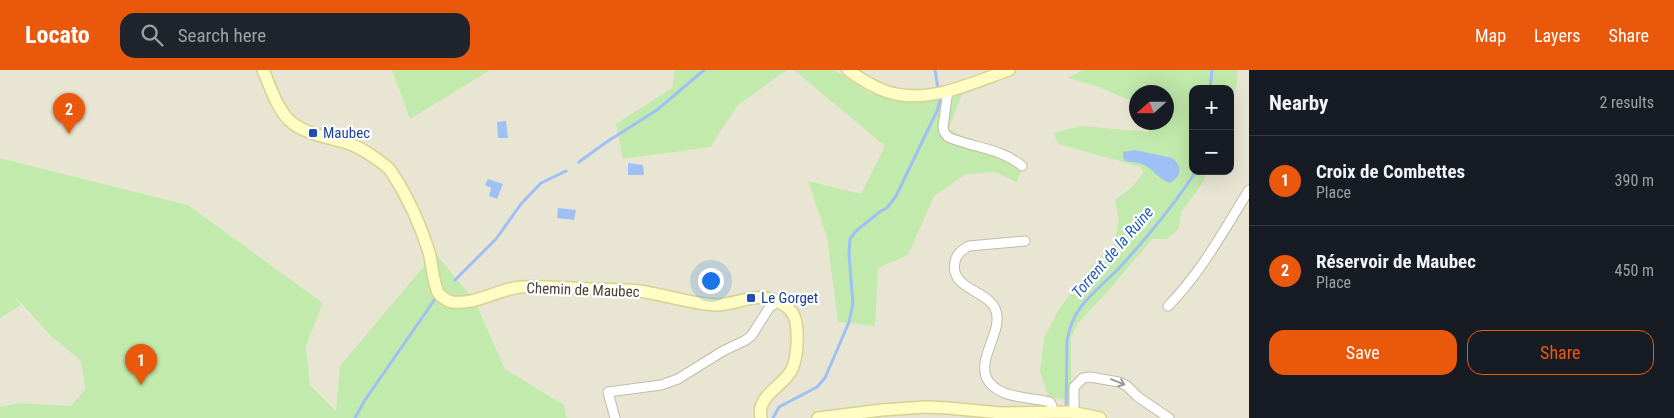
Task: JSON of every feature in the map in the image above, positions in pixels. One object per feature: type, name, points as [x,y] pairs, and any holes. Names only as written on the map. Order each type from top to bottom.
[{"type":"street","name":"Chemin de Maubec","points":[[263,70],[276,100],[289,120],[299,127],[348,143],[368,152],[390,169],[402,189],[423,235],[433,266],[434,282],[439,294],[450,301],[466,302],[519,287],[546,287],[634,290],[724,305],[759,297],[778,302]]},
{"type":"street","points":[[848,70],[866,82],[898,95],[930,95],[1008,70]]},
{"type":"street","points":[[946,91],[943,126],[944,132],[948,137],[995,150],[1022,166]]},
{"type":"street","points":[[1168,306],[1184,291],[1249,190]]},
{"type":"street","points":[[1025,241],[969,246],[961,250],[956,257],[954,271],[956,278],[992,304],[996,312],[996,325],[985,364],[984,373],[988,380],[999,390],[1015,396],[1050,402],[1052,412]]},
{"type":"street","points":[[615,418],[608,392],[661,385],[678,379],[723,351],[746,340],[752,335],[769,308],[778,302],[788,308],[794,315],[797,340],[794,362],[791,372],[761,404],[761,418]]},
{"type":"street","points":[[1074,413],[1074,387],[1083,378],[1090,377],[1118,382],[1127,386],[1138,397],[1168,418]]},
{"type":"street","points":[[818,418],[911,408],[948,408],[1001,413],[1074,413],[1100,418]]},
{"type":"shaded area","points":[[0,70],[1249,70],[1249,418],[567,418],[564,405],[505,369],[475,301],[337,412],[310,385],[306,346],[323,303],[188,205],[0,158]]},
{"type":"shaded area","points":[[21,305],[51,336],[81,361],[85,389],[71,406],[18,403],[0,407],[0,318]]},
{"type":"green space","points":[[392,70],[490,70],[410,119]]},
{"type":"green space","points":[[675,70],[787,70],[738,105],[710,147],[623,159],[616,124],[672,88]]},
{"type":"green space","points":[[794,70],[834,70],[871,94],[925,100],[963,92],[949,129],[1022,169],[1017,182],[995,172],[966,174],[934,196],[908,255],[878,268],[875,326],[838,322],[827,237],[808,181],[861,194],[885,146]]},
{"type":"green space","points":[[1083,70],[1238,70],[1237,85],[1234,92],[1234,85],[1189,85],[1189,175],[1206,175],[1203,182],[1182,211],[1178,230],[1166,239],[1152,239],[1078,323],[1071,338],[1071,400],[1048,397],[1040,371],[1044,338],[1059,309],[1093,265],[1114,244],[1119,222],[1115,200],[1132,187],[1143,173],[1141,167],[1058,144],[1054,133],[1081,126],[1148,132],[1148,130],[1174,130],[1174,85],[1129,85],[1129,100],[1099,87],[1068,78]]},
{"type":"green space","points":[[0,158],[188,205],[323,303],[306,346],[310,385],[336,411],[340,366],[435,253],[475,301],[505,369],[564,405],[567,418],[0,418],[0,407],[18,403],[71,406],[85,389],[81,361],[51,336],[11,293],[21,305],[0,318]]},
{"type":"water","points":[[506,121],[508,138],[498,138],[497,122]]},
{"type":"water","points":[[1135,150],[1172,158],[1176,161],[1179,171],[1174,181],[1170,183],[1143,165],[1125,161],[1123,152]]},
{"type":"water","points":[[628,163],[643,165],[644,175],[628,175]]},
{"type":"water","points":[[488,179],[503,184],[497,199],[489,196],[491,188],[485,185]]},
{"type":"water","points":[[558,208],[576,210],[574,220],[557,218]]},
{"type":"waterway","points":[[579,162],[657,110],[704,70]]},
{"type":"waterway","points":[[773,418],[779,407],[817,387],[825,378],[849,322],[853,304],[849,254],[850,239],[856,231],[887,208],[896,196],[937,111],[940,101],[935,70]]},
{"type":"waterway","name":"Torrent de la Ruine","points":[[1210,85],[1212,70]]},
{"type":"waterway","points":[[455,280],[496,239],[521,204],[541,183],[566,171]]},
{"type":"waterway","name":"Torrent de la Ruine","points":[[1066,418],[1067,341],[1075,317],[1088,298],[1122,265],[1151,231],[1193,175]]},
{"type":"waterway","points":[[355,418],[365,400],[435,299]]},
{"type":"place","name":"Maubec","points":[[313,133]]},
{"type":"place","name":"Réservoir de Maubec","points":[[69,134]]},
{"type":"place","name":"Le Gorget","points":[[751,298]]},
{"type":"place","name":"Croix de Combettes","points":[[141,385]]}]
